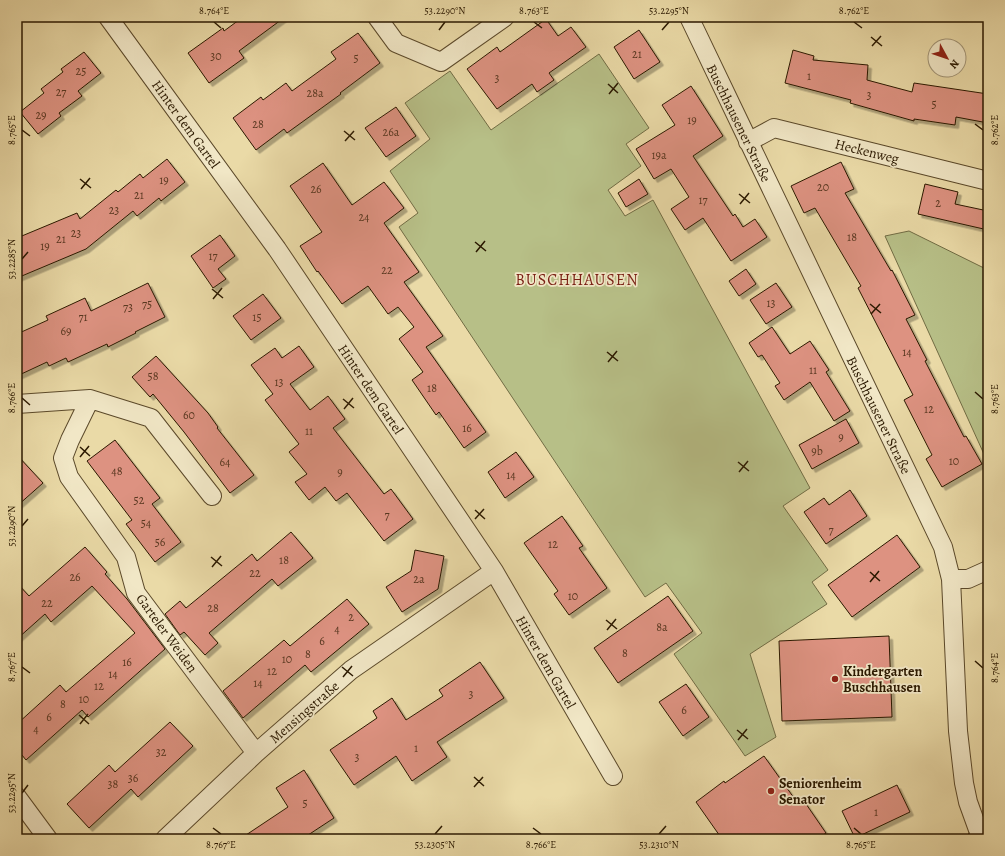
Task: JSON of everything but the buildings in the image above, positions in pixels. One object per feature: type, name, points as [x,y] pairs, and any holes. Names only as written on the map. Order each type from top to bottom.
[{"type":"street","name":"Hinter dem Gartel","points":[[108,17],[270,238],[494,571],[613,776]]},
{"type":"street","points":[[377,17],[396,43],[441,62],[505,17]]},
{"type":"street","name":"Buschhausener Straße","points":[[689,17],[943,547],[951,579],[958,731],[964,783],[968,802],[983,837]]},
{"type":"street","name":"Heckenweg","points":[[748,142],[774,128],[988,181]]},
{"type":"street","points":[[17,404],[90,399],[151,418],[212,496]]},
{"type":"street","name":"Garteler Weiden","points":[[90,399],[63,458],[69,477],[126,558],[136,593],[256,753]]},
{"type":"street","points":[[951,579],[968,579],[988,570]]},
{"type":"street","name":"Mensingstraße","points":[[165,839],[256,753],[352,670],[494,571]]},
{"type":"street","points":[[17,797],[48,839]]},
{"type":"green space","points":[[599,54],[649,128],[626,144],[641,166],[608,190],[625,216],[653,200],[810,488],[783,506],[828,570],[812,582],[827,604],[750,654],[776,737],[745,756],[674,654],[702,633],[666,583],[645,597],[399,227],[418,213],[390,171],[430,139],[405,103],[450,71],[491,130]]},
{"type":"green space","points":[[909,231],[988,270],[988,463],[885,236]]},
{"type":"place","name":"Kindergarten Buschhausen","points":[[835,679]]},
{"type":"place","name":"Seniorenheim Senator","points":[[771,791]]},
{"type":"district","name":"BUSCHHAUSEN","points":[[577,279]]}]
